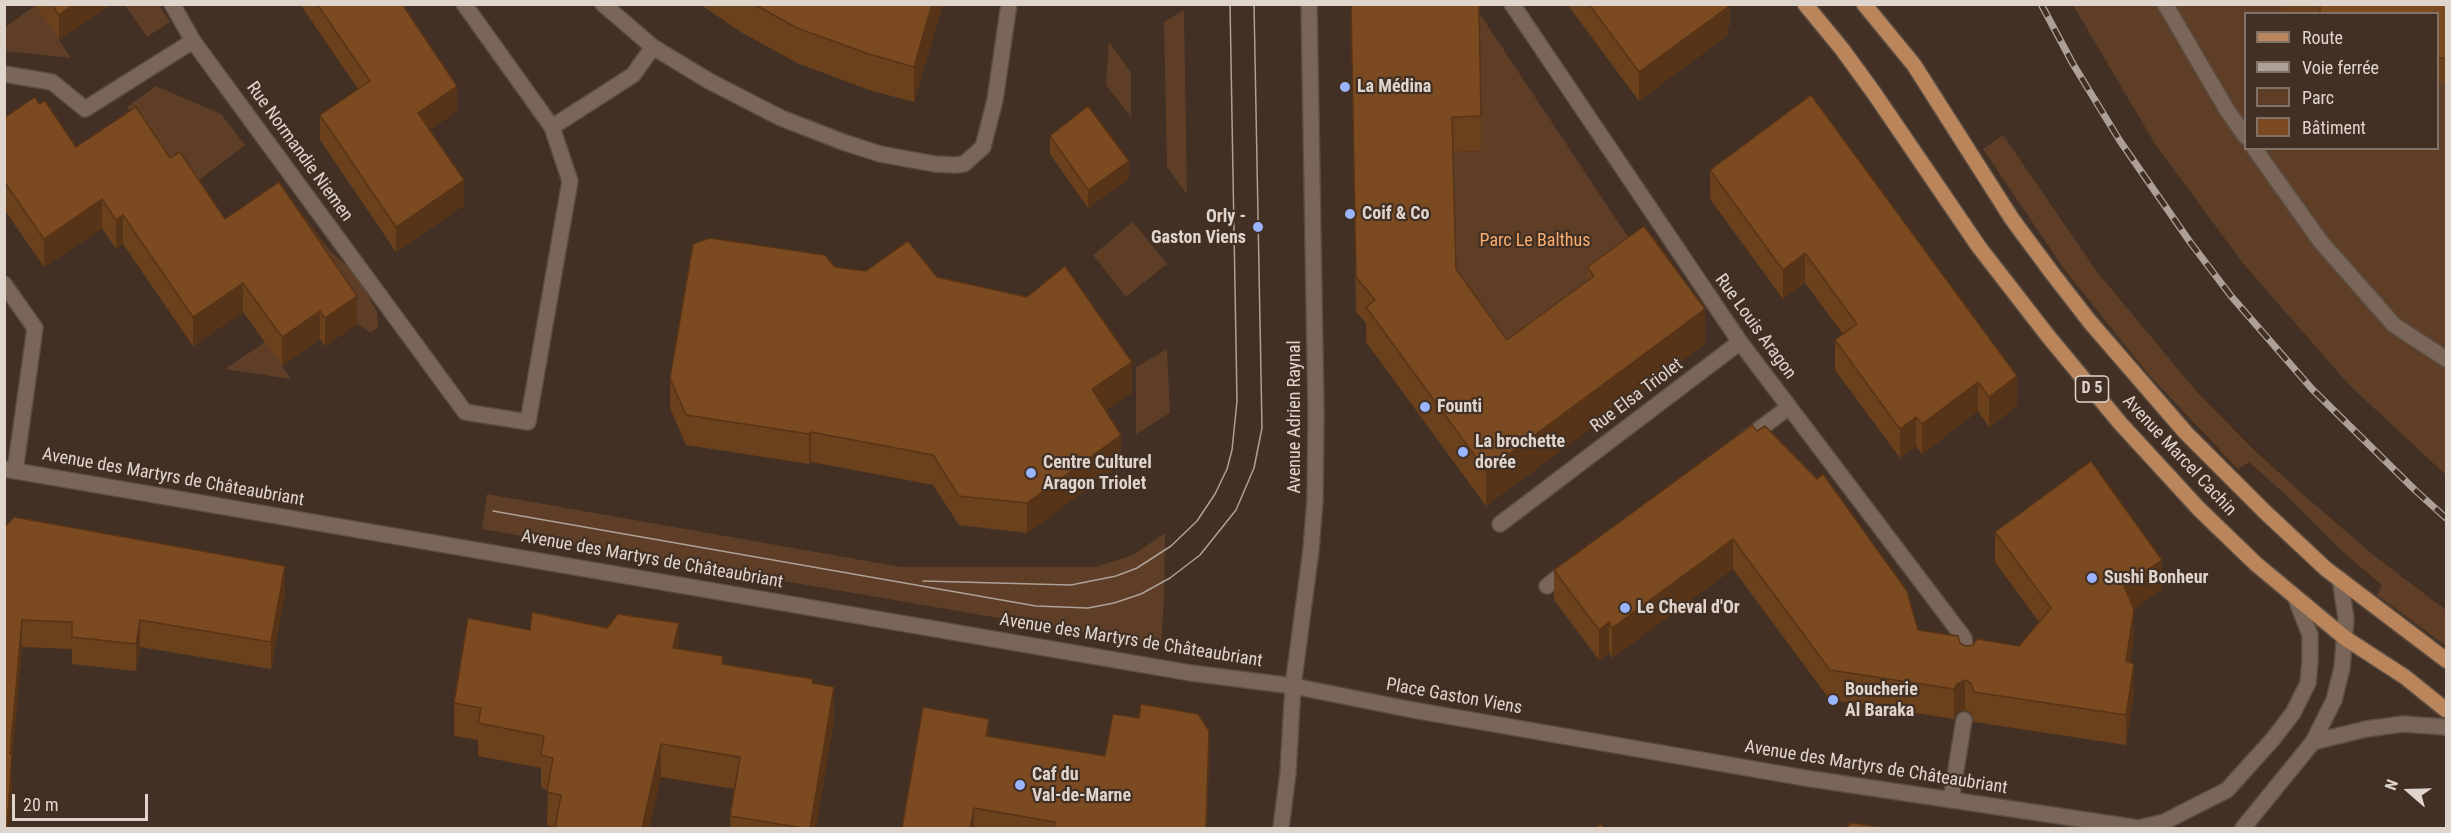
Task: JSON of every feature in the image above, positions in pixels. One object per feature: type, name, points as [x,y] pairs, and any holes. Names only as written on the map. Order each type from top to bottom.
[{"type":"main road","name":"Avenue Marcel Cachin","points":[[1805,4],[1842,49],[1979,247],[2120,423],[2199,509],[2256,564],[2345,638],[2405,678],[2446,710]]},
{"type":"main road","name":"Avenue Marcel Cachin","points":[[1864,4],[1914,65],[2012,219],[2090,322],[2179,425],[2264,512],[2340,579],[2446,660]]},
{"type":"street","name":"Rue Normandie Niemen","points":[[172,4],[193,41],[465,412],[528,422],[570,180],[552,128]]},
{"type":"street","points":[[464,4],[552,128],[633,75],[653,47]]},
{"type":"street","points":[[603,4],[653,47],[744,100],[843,142],[903,159],[955,165],[964,164],[983,147],[995,100],[1009,4]]},
{"type":"street","name":"Avenue Adrien Raynal","points":[[1281,828],[1288,773],[1293,686],[1311,550],[1316,454],[1309,4]]},
{"type":"street","name":"Rue Louis Aragon","points":[[1512,4],[1740,342],[1964,638],[1968,667]]},
{"type":"street","points":[[2165,4],[2227,111],[2244,133]]},
{"type":"street","points":[[4,74],[52,82],[85,109],[193,41]]},
{"type":"street","points":[[2255,150],[2321,242],[2394,325],[2446,359]]},
{"type":"street","points":[[4,284],[35,328],[10,470]]},
{"type":"street","name":"Rue Elsa Triolet","points":[[1500,524],[1740,342]]},
{"type":"street","points":[[1724,455],[1789,407]]},
{"type":"street","name":"Avenue des Martyrs de Châteaubriant","points":[[10,470],[1191,673],[1293,686]]},
{"type":"street","points":[[1547,586],[1585,558]]},
{"type":"street","points":[[2243,828],[2313,742],[2334,700],[2342,668],[2345,638],[2344,601],[2340,579]]},
{"type":"street","name":"Avenue des Martyrs de Châteaubriant","points":[[1609,745],[2138,828],[2164,822],[2227,790],[2293,713],[2308,683],[2310,660],[2310,635],[2296,599]]},
{"type":"street","name":"Place Gaston Viens","points":[[1293,686],[1413,711],[1609,745]]},
{"type":"street","points":[[1951,800],[1964,720]]},
{"type":"street","points":[[2313,742],[2366,729],[2403,724],[2446,728]]},
{"type":"green space","points":[[36,5],[71,58],[5,51],[4,28]]},
{"type":"green space","points":[[125,5],[159,5],[170,22],[147,37]]},
{"type":"green space","name":"Parc Le Balthus","points":[[1474,5],[1644,261],[1507,374],[1455,280],[1452,152],[1481,151]]},
{"type":"green space","points":[[2073,5],[2446,5],[2446,475],[2349,385],[2242,262],[2155,144]]},
{"type":"green space","points":[[1184,10],[1187,194],[1167,167],[1164,22]]},
{"type":"green space","points":[[1109,42],[1131,73],[1131,117],[1106,85]]},
{"type":"green space","points":[[156,86],[221,114],[245,145],[186,190],[127,107]]},
{"type":"green space","points":[[2003,135],[2098,273],[2197,392],[2256,452],[2305,496],[2373,555],[2446,610],[2446,646],[2377,595],[2382,585],[2345,554],[2249,462],[2238,469],[2149,375],[2064,269],[1983,149]]},
{"type":"green space","points":[[287,194],[329,250],[358,276],[377,312],[378,327],[371,333],[357,324],[279,211]]},
{"type":"green space","points":[[1133,222],[1167,264],[1126,297],[1093,255]]},
{"type":"green space","points":[[265,342],[291,379],[225,369]]},
{"type":"green space","points":[[1167,349],[1170,413],[1136,434],[1136,367]]},
{"type":"green space","points":[[487,494],[901,567],[1095,567],[1133,555],[1165,533],[1161,646],[482,529]]},
{"type":"building","points":[[52,4],[74,4],[59,15]]},
{"type":"building","points":[[317,4],[402,4],[457,86],[418,113],[464,180],[396,227],[320,115],[370,81]]},
{"type":"building","points":[[754,4],[932,4],[914,67],[869,54],[797,28]]},
{"type":"building","points":[[1479,4],[1481,116],[1452,117],[1456,269],[1507,340],[1594,276],[1587,267],[1644,226],[1705,309],[1486,471],[1366,307],[1375,300],[1356,277],[1351,5]]},
{"type":"building","points":[[1589,4],[1726,4],[1728,7],[1639,72]]},
{"type":"building","points":[[2320,4],[2446,4],[2446,58],[2439,58],[2439,12],[2320,12]]},
{"type":"building","points":[[1811,95],[2017,376],[1989,397],[1978,382],[1922,424],[1916,417],[1900,429],[1835,340],[1857,324],[1805,253],[1783,270],[1710,170]]},
{"type":"building","points":[[35,97],[39,104],[45,101],[76,147],[136,107],[170,158],[180,152],[225,219],[279,182],[357,296],[325,318],[320,311],[282,337],[243,283],[193,317],[123,215],[116,220],[102,199],[44,239],[6,184],[4,185],[4,118]]},
{"type":"building","points":[[1088,106],[1129,161],[1088,190],[1050,136]]},
{"type":"building","points":[[710,238],[825,255],[835,267],[866,271],[908,241],[937,277],[1027,297],[1065,266],[1132,362],[1092,389],[1121,435],[1027,503],[959,496],[933,455],[811,432],[809,434],[686,415],[670,378],[693,244]]},
{"type":"building","points":[[1752,425],[1757,431],[1765,426],[1817,479],[1823,474],[1907,591],[1918,630],[1958,636],[1960,643],[1965,646],[1973,645],[1977,639],[2019,646],[2051,608],[1995,532],[2091,461],[2162,560],[2124,586],[2134,609],[2126,661],[2134,664],[2126,715],[1974,692],[1971,683],[1965,680],[1957,684],[1954,689],[1830,670],[1733,539],[1612,628],[1609,622],[1599,630],[1554,570]]},
{"type":"building","points":[[14,517],[285,566],[271,642],[140,620],[136,644],[72,637],[72,622],[22,620],[10,754],[12,754],[7,828],[4,828],[4,528]]},
{"type":"building","points":[[532,612],[607,628],[618,614],[679,623],[673,648],[723,656],[722,664],[813,679],[812,683],[834,687],[810,828],[730,816],[740,757],[661,744],[642,828],[555,828],[561,795],[547,792],[553,758],[541,755],[544,736],[478,723],[481,708],[454,703],[468,618],[530,630]]},
{"type":"building","points":[[1141,704],[1198,714],[1209,731],[1206,828],[1054,828],[1055,822],[974,808],[970,828],[902,828],[923,707],[989,719],[986,736],[1105,756],[1113,714],[1139,718]]},
{"type":"building","points":[[1852,823],[1889,828],[1844,828]]},
{"type":"tram line","points":[[923,581],[1071,585],[1116,576],[1137,568],[1171,546],[1197,521],[1215,494],[1227,469],[1232,450],[1237,401],[1230,4]]},
{"type":"tram line","points":[[493,511],[1036,606],[1088,608],[1114,603],[1141,594],[1170,578],[1200,555],[1236,510],[1254,468],[1262,428],[1254,4]]},
{"type":"railway","points":[[2041,4],[2073,64],[2120,141],[2190,242],[2231,296],[2312,389],[2446,518]]},
{"type":"place","name":"La Médina","points":[[1345,87]]},
{"type":"place","name":"Coif & Co","points":[[1350,214]]},
{"type":"place","name":"Orly - Gaston Viens","points":[[1258,227]]},
{"type":"place","name":"Founti","points":[[1425,407]]},
{"type":"place","name":"La brochette dorée","points":[[1463,452]]},
{"type":"place","name":"Centre Culturel Aragon Triolet","points":[[1031,473]]},
{"type":"place","name":"Sushi Bonheur","points":[[2092,578]]},
{"type":"place","name":"Le Cheval d'Or","points":[[1625,608]]},
{"type":"place","name":"Boucherie Al Baraka","points":[[1833,700]]},
{"type":"place","name":"Caf du Val-de-Marne","points":[[1020,785]]}]
